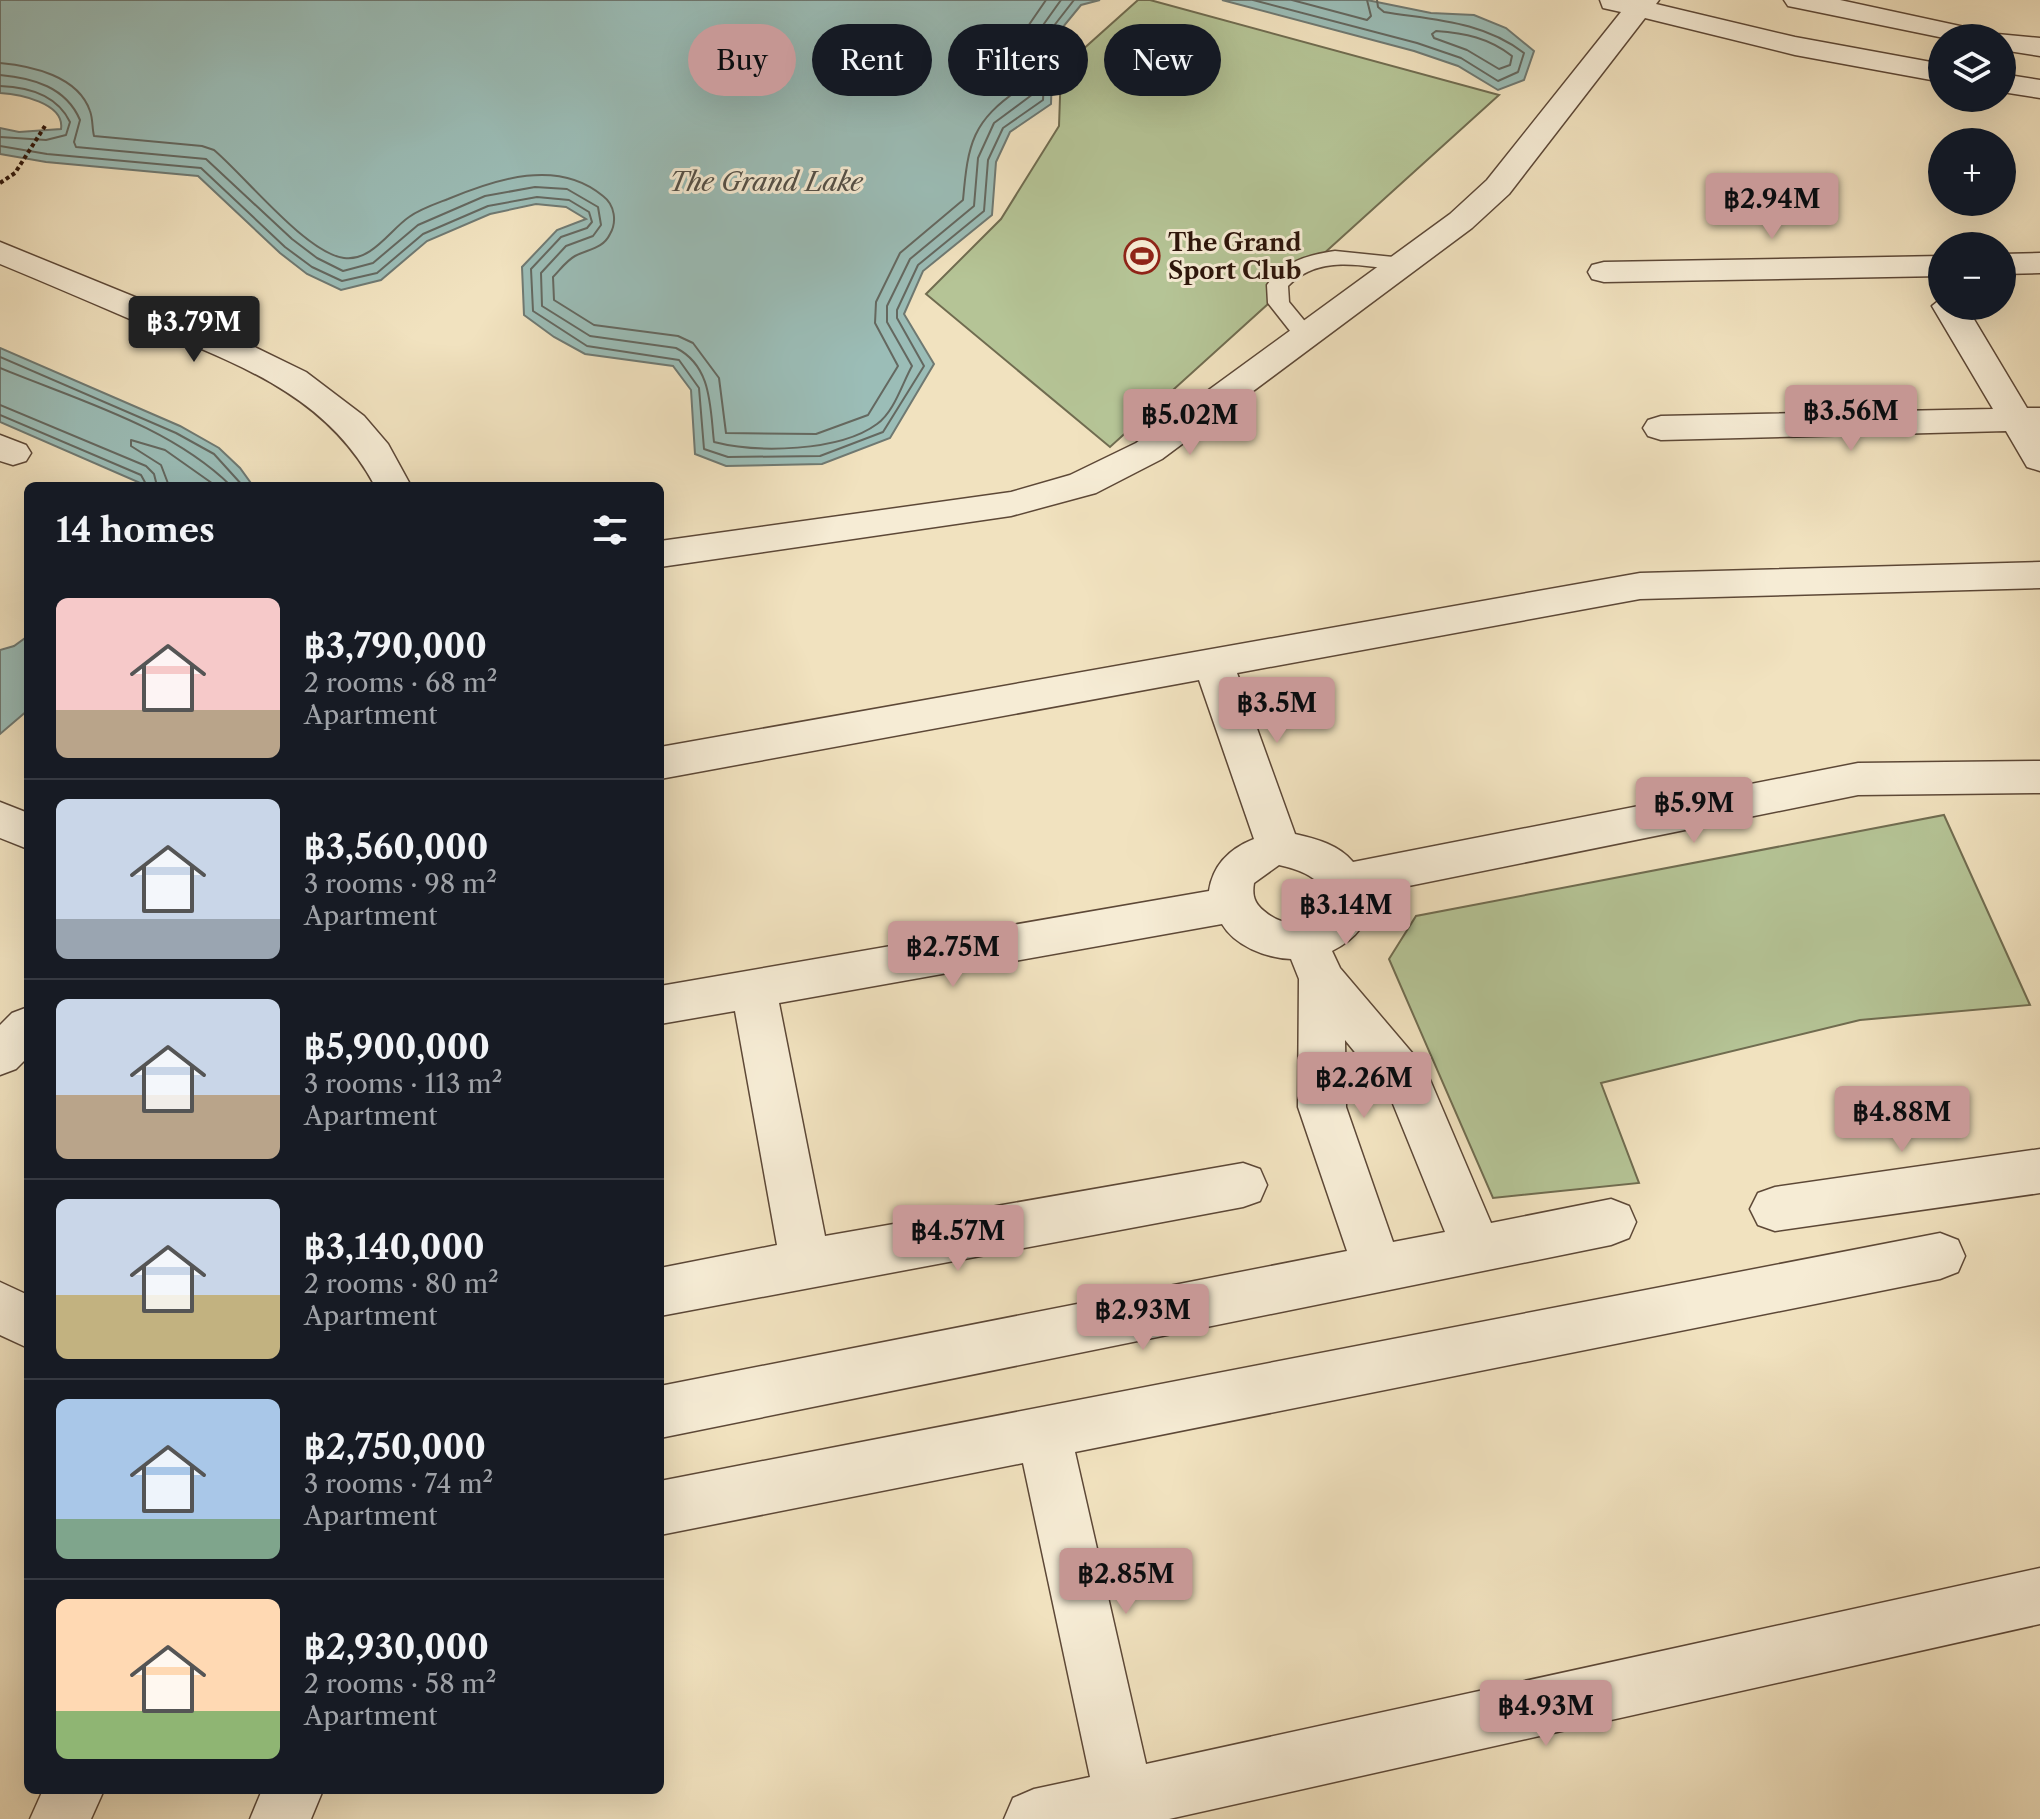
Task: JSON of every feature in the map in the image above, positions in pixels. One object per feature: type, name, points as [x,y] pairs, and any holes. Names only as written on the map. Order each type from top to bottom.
[{"type":"street","points":[[1606,0],[1642,4],[1795,46],[1928,70]]},
{"type":"street","points":[[1798,0],[1928,26]]},
{"type":"street","points":[[664,553],[1011,504],[1083,484],[1149,451],[1461,221],[1498,187],[1642,4]]},
{"type":"street","points":[[2016,43],[2040,47]]},
{"type":"street","points":[[2016,85],[2040,89]]},
{"type":"street","points":[[0,252],[269,364],[323,398],[371,446],[391,482]]},
{"type":"street","points":[[2016,264],[2040,263]]},
{"type":"street","points":[[1604,272],[1928,266]]},
{"type":"street","points":[[1959,320],[2028,420],[2040,459]]},
{"type":"street","points":[[1661,428],[2028,420]]},
{"type":"street","points":[[664,762],[1658,583],[2040,575]]},
{"type":"street","points":[[1213,663],[1279,848]]},
{"type":"street","points":[[1345,881],[1858,779],[2040,777]]},
{"type":"street","points":[[0,819],[24,830]]},
{"type":"street","points":[[1377,1267],[1322,1107],[1314,960],[1321,937],[1337,927],[1346,913],[1349,897],[1345,881],[1334,866],[1318,855],[1279,848],[1247,860],[1237,872],[1232,885],[1234,904],[1250,927],[1265,936],[1283,941],[1314,960],[1408,1082],[1477,1249]]},
{"type":"street","points":[[664,1004],[1234,904]]},
{"type":"street","points":[[754,989],[805,1263]]},
{"type":"street","points":[[0,1055],[24,1031]]},
{"type":"street","points":[[1775,1209],[2040,1171]]},
{"type":"street","points":[[664,1291],[1243,1185]]},
{"type":"street","points":[[664,1411],[1611,1222]]},
{"type":"street","points":[[664,1507],[1940,1256]]},
{"type":"street","points":[[0,1306],[24,1321]]},
{"type":"street","points":[[1043,1431],[1127,1809]]},
{"type":"street","points":[[1034,1819],[1127,1809],[2040,1596]]},
{"type":"street","points":[[60,1819],[72,1794]]},
{"type":"street","points":[[280,1819],[291,1794]]},
{"type":"lane","points":[[1306,336],[1279,303],[1277,285],[1287,272],[1309,261],[1351,257],[1403,264]]},
{"type":"path","points":[[0,183],[15,173],[45,126]]},
{"type":"green space","name":"The Grand Sport Club","points":[[1138,0],[1150,0],[1499,95],[1110,447],[926,294],[1001,219],[1059,126],[1060,96],[1088,96],[1088,45],[1104,30],[1104,96],[1221,96],[1221,24],[1111,24]]},
{"type":"green space","points":[[1944,815],[2030,1005],[1860,1020],[1601,1083],[1639,1183],[1493,1198],[1389,959],[1416,916]]},
{"type":"water","name":"The Grand Lake","points":[[0,0],[1100,0],[1081,5],[1065,24],[948,24],[948,96],[1051,96],[1051,104],[1010,132],[996,162],[992,215],[923,271],[904,314],[934,364],[890,438],[822,464],[726,466],[695,454],[691,390],[673,366],[585,354],[524,315],[522,267],[557,230],[586,219],[566,207],[536,204],[490,214],[427,241],[381,280],[341,290],[307,274],[280,253],[198,176],[46,162],[0,154],[0,128],[19,132],[61,129],[60,120],[48,106],[18,95],[0,93]]},
{"type":"water","points":[[1222,0],[1367,0],[1431,13],[1474,15],[1506,28],[1534,51],[1524,80],[1498,90],[1458,66],[1414,51]]},
{"type":"water","points":[[0,348],[180,426],[219,448],[250,482],[138,482],[0,422]]},
{"type":"water","points":[[24,639],[24,713],[0,734],[0,650]]},
{"type":"place","name":"The Grand Sport Club","points":[[1142,256]]}]
